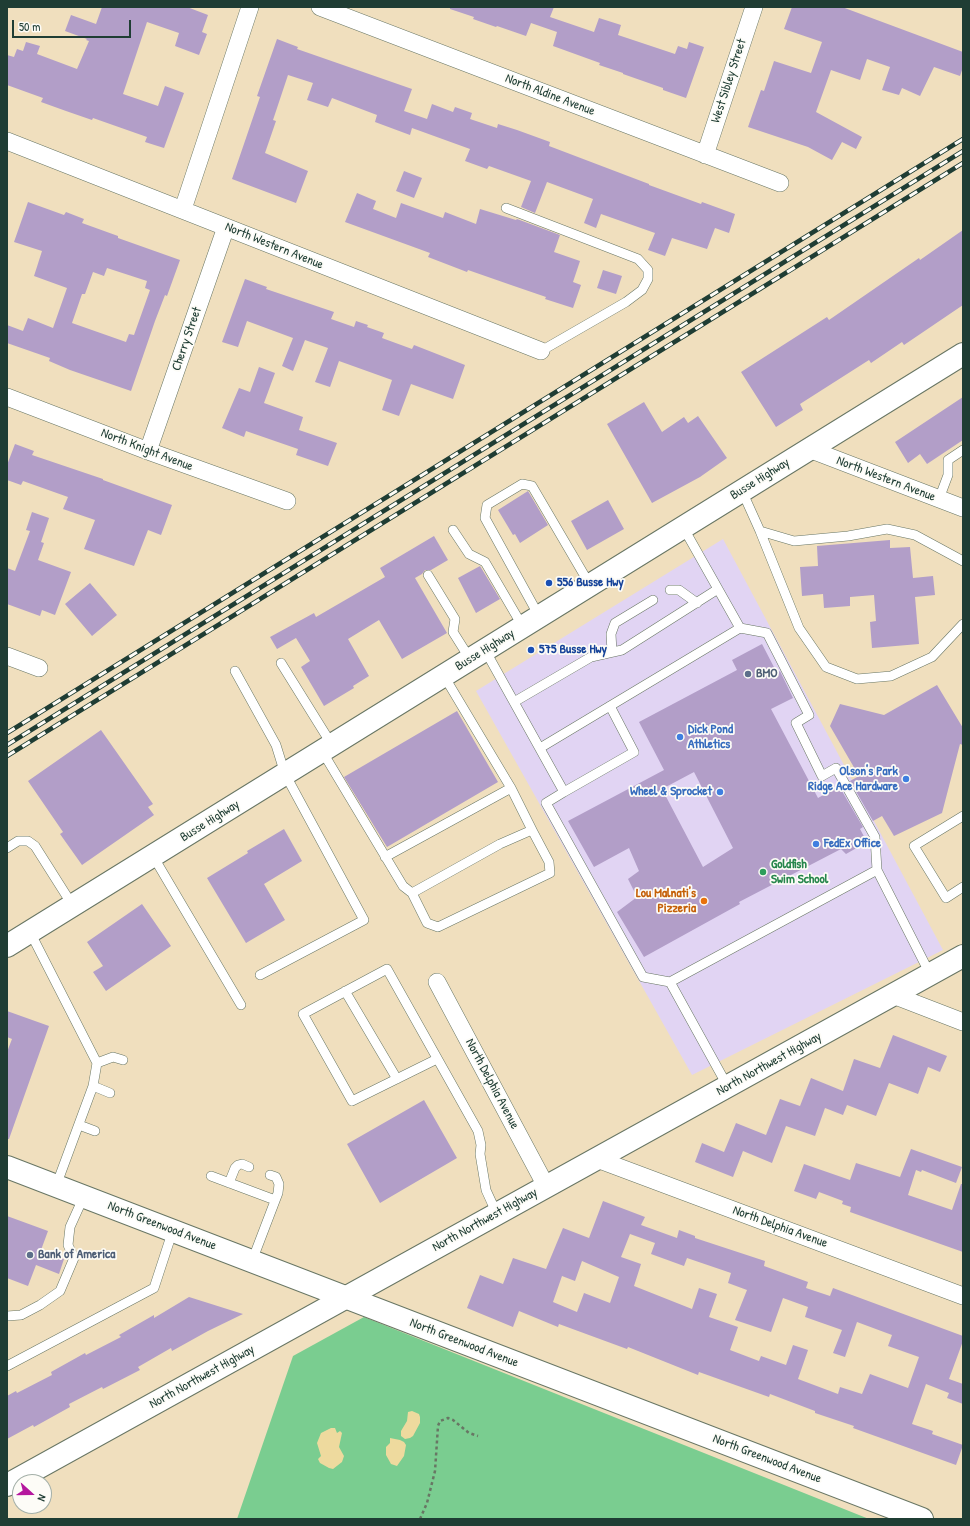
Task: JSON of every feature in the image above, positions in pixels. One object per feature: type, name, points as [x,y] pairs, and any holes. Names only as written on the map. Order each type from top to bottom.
[{"type":"main road","name":"Busse Highway","points":[[8,944],[30,932],[963,354]]},
{"type":"main road","name":"North Northwest Highway","points":[[7,1484],[347,1298],[546,1186],[963,956]]},
{"type":"main road","name":"North Greenwood Avenue","points":[[7,1166],[922,1519]]},
{"type":"street","points":[[183,209],[250,7]]},
{"type":"street","name":"North Aldine Avenue","points":[[320,7],[780,183]]},
{"type":"street","name":"West Sibley Street","points":[[705,155],[754,7]]},
{"type":"street","name":"North Western Avenue","points":[[7,140],[541,351]]},
{"type":"street","name":"Cherry Street","points":[[148,451],[226,227]]},
{"type":"street","name":"North Knight Avenue","points":[[7,397],[148,451],[287,501]]},
{"type":"street","name":"North Western Avenue","points":[[809,450],[963,508]]},
{"type":"street","points":[[7,656],[39,668]]},
{"type":"street","name":"North Delphia Avenue","points":[[437,982],[546,1186]]},
{"type":"street","points":[[893,995],[963,1022]]},
{"type":"street","name":"North Delphia Avenue","points":[[597,1159],[963,1296]]},
{"type":"lane","points":[[506,208],[638,259],[648,270],[648,279],[642,290],[626,302],[541,351]]},
{"type":"lane","points":[[939,498],[948,475],[948,460],[963,450]]},
{"type":"lane","points":[[531,622],[486,518],[487,505],[522,484],[532,486],[590,585]]},
{"type":"lane","points":[[742,491],[760,531],[799,628],[826,667],[857,679],[890,676],[932,657],[963,624]]},
{"type":"lane","points":[[683,528],[740,628]]},
{"type":"lane","points":[[760,531],[794,541],[848,536],[887,529],[915,535],[963,560]]},
{"type":"lane","points":[[453,530],[470,554],[485,562],[531,622]]},
{"type":"lane","points":[[428,575],[455,619],[452,632],[477,655],[514,702],[564,792]]},
{"type":"lane","points":[[670,590],[679,590],[697,602]]},
{"type":"lane","points":[[514,702],[590,657],[622,650],[718,590]]},
{"type":"lane","points":[[612,652],[610,634],[615,623],[653,600]]},
{"type":"lane","points":[[540,748],[740,628],[767,633],[809,715],[796,723],[822,776],[836,768],[875,837],[876,870],[930,974]]},
{"type":"lane","points":[[281,663],[403,886],[412,893],[427,923],[438,927],[550,873],[549,862],[511,788],[444,676]]},
{"type":"lane","points":[[235,672],[276,745],[285,774],[364,920],[260,976]]},
{"type":"lane","points":[[610,706],[634,752],[546,803],[643,977],[670,982],[876,870]]},
{"type":"lane","points":[[386,857],[511,788]]},
{"type":"lane","points":[[963,816],[914,846],[946,898],[963,887]]},
{"type":"lane","points":[[412,893],[500,844],[532,830]]},
{"type":"lane","points":[[7,848],[18,841],[28,841],[35,846],[72,906]]},
{"type":"lane","points":[[153,856],[241,1005]]},
{"type":"lane","points":[[30,932],[97,1063],[93,1086],[56,1186]]},
{"type":"lane","points":[[437,1059],[352,1101],[303,1014],[387,969],[478,1131],[486,1190],[497,1214]]},
{"type":"lane","points":[[670,982],[728,1086]]},
{"type":"lane","points":[[345,992],[397,1079]]},
{"type":"lane","points":[[97,1063],[113,1057],[123,1060]]},
{"type":"lane","points":[[93,1086],[110,1092]]},
{"type":"lane","points":[[79,1125],[95,1131]]},
{"type":"lane","points":[[229,1183],[235,1168],[238,1165],[242,1164],[249,1167]]},
{"type":"lane","points":[[252,1261],[275,1200],[279,1184],[276,1177],[270,1175]]},
{"type":"lane","points":[[211,1176],[275,1200]]},
{"type":"lane","points":[[7,1316],[21,1315],[40,1305],[60,1291],[74,1258],[68,1245],[70,1227],[84,1196]]},
{"type":"lane","points":[[7,1366],[154,1288],[173,1230]]},
{"type":"path","points":[[420,1519],[427,1503],[435,1471],[438,1426],[440,1421],[448,1418],[453,1420],[469,1433],[478,1436]]},
{"type":"shaded area","points":[[723,539],[943,950],[692,1075],[476,691]]},
{"type":"green space","points":[[364,1317],[869,1519],[237,1519],[293,1356]]},
{"type":"sand","points":[[412,1411],[419,1414],[420,1423],[413,1436],[405,1439],[401,1436],[401,1431],[407,1421],[408,1412]]},
{"type":"sand","points":[[331,1428],[335,1428],[337,1433],[340,1431],[342,1433],[339,1447],[344,1456],[342,1462],[333,1469],[320,1463],[318,1459],[321,1456],[317,1443],[321,1433]]},
{"type":"sand","points":[[390,1438],[400,1440],[406,1445],[404,1456],[397,1466],[391,1464],[386,1455],[386,1447],[390,1443]]},
{"type":"building","points":[[102,7],[187,7],[208,15],[202,32],[207,34],[199,55],[175,46],[179,33],[147,22],[123,94],[158,106],[165,86],[184,93],[164,148],[145,142],[147,137],[41,102],[43,98],[7,85],[7,55],[14,57],[17,49],[23,51],[26,42],[40,46],[37,54],[77,69],[89,41],[65,31],[71,15],[96,24]]},
{"type":"building","points":[[450,7],[554,7],[550,17],[594,32],[599,18],[621,25],[618,35],[675,54],[678,46],[687,49],[689,42],[704,47],[686,98],[599,65],[600,63],[553,46],[557,32],[531,23],[526,36],[473,19],[474,17],[450,9]]},
{"type":"building","points":[[792,7],[842,7],[963,52],[963,67],[960,76],[934,67],[920,96],[902,88],[899,95],[882,90],[890,67],[867,59],[860,80],[831,70],[816,112],[862,137],[856,149],[842,142],[832,160],[808,147],[748,127],[761,90],[764,91],[774,61],[811,73],[822,42],[784,29]]},
{"type":"building","points":[[277,39],[298,47],[297,49],[412,89],[404,111],[427,119],[432,104],[453,112],[455,107],[472,113],[470,119],[497,128],[498,124],[517,130],[550,142],[549,146],[649,185],[701,204],[702,202],[735,214],[729,233],[715,228],[707,249],[672,238],[665,256],[648,250],[655,233],[601,214],[596,228],[584,223],[593,199],[547,182],[535,213],[521,207],[531,181],[489,166],[487,169],[465,161],[470,149],[412,128],[410,135],[375,122],[377,115],[332,98],[328,107],[307,100],[313,83],[288,75],[273,120],[276,121],[265,153],[308,171],[296,203],[232,179],[260,97],[257,96]]},
{"type":"building","points":[[404,171],[422,178],[414,198],[396,191]]},
{"type":"building","points":[[357,193],[376,201],[373,209],[396,218],[401,203],[443,218],[445,212],[476,224],[480,209],[516,220],[517,219],[560,235],[554,252],[580,261],[573,282],[581,285],[573,308],[468,270],[467,272],[428,257],[430,253],[345,222]]},
{"type":"building","points":[[28,202],[64,215],[66,212],[84,219],[82,223],[118,236],[118,238],[180,260],[167,296],[165,295],[155,321],[131,391],[70,370],[49,361],[50,358],[7,343],[7,325],[23,331],[28,318],[53,328],[67,288],[34,276],[42,251],[14,242]],"holes":[[[107,268],[147,281],[145,288],[150,290],[134,335],[129,334],[126,342],[72,323],[82,294],[85,294],[93,272],[104,276]]]},
{"type":"building","points":[[963,230],[963,305],[904,345],[902,342],[871,363],[869,360],[800,404],[803,410],[776,427],[741,372],[827,317],[829,320],[919,258],[920,260]]},
{"type":"building","points":[[603,270],[622,276],[616,294],[597,288]]},
{"type":"building","points":[[245,279],[267,287],[266,289],[334,312],[331,319],[354,327],[356,321],[368,325],[367,327],[384,333],[382,338],[412,349],[414,345],[465,365],[453,399],[411,384],[399,416],[382,410],[392,380],[339,361],[330,387],[315,382],[328,348],[305,340],[293,371],[282,366],[293,338],[247,321],[238,347],[222,342]]},
{"type":"building","points":[[259,367],[275,373],[264,403],[303,417],[299,430],[337,443],[328,466],[296,455],[298,449],[246,431],[244,437],[222,428],[239,388],[250,392]]},
{"type":"building","points":[[963,397],[963,440],[927,464],[920,454],[908,463],[895,442]]},
{"type":"building","points":[[644,402],[662,432],[684,417],[688,423],[698,416],[727,458],[700,477],[652,503],[607,424]]},
{"type":"building","points":[[15,444],[34,451],[32,455],[103,479],[172,505],[161,535],[148,530],[134,566],[84,549],[95,520],[63,509],[68,497],[23,481],[21,485],[7,480],[7,465]]},
{"type":"building","points":[[528,491],[548,525],[520,543],[515,534],[513,535],[498,510]]},
{"type":"building","points":[[608,500],[624,529],[587,550],[571,521]]},
{"type":"building","points":[[32,512],[49,518],[41,542],[44,543],[38,560],[71,572],[55,615],[42,610],[40,616],[7,604],[7,568],[15,571],[30,531],[26,530]]},
{"type":"building","points":[[434,536],[448,560],[431,570],[425,570],[422,574],[415,578],[447,633],[402,659],[379,620],[348,639],[369,676],[353,686],[354,688],[324,706],[301,667],[310,661],[296,638],[277,649],[270,637],[314,613],[316,617],[385,577],[380,568]]},
{"type":"building","points":[[890,540],[890,548],[910,547],[913,578],[933,576],[935,595],[915,597],[919,644],[872,648],[870,622],[876,621],[874,595],[850,597],[850,606],[824,608],[823,594],[802,596],[800,567],[818,566],[817,546]]},
{"type":"building","points":[[480,566],[500,599],[476,613],[458,578]]},
{"type":"building","points":[[90,583],[117,615],[92,636],[65,604]]},
{"type":"building","points":[[762,644],[777,673],[780,671],[793,698],[771,709],[818,798],[839,786],[863,827],[860,829],[867,842],[846,854],[841,849],[739,902],[740,904],[644,957],[617,912],[637,897],[628,879],[639,871],[629,848],[594,867],[568,821],[664,770],[639,722],[737,670],[732,660]],"holes":[[[694,772],[733,848],[703,867],[662,789]]]},
{"type":"building","name":"Olson's Park Ridge Ace Hardware","points":[[937,685],[963,728],[963,745],[960,744],[942,813],[894,836],[882,816],[873,821],[850,781],[859,776],[830,726],[840,704],[884,715]]},
{"type":"building","points":[[457,711],[498,782],[387,847],[344,777]]},
{"type":"building","points":[[101,730],[153,804],[148,807],[154,815],[82,865],[60,834],[63,832],[28,781]]},
{"type":"building","points":[[284,829],[302,861],[264,884],[285,920],[246,943],[207,878],[248,853],[247,851]]},
{"type":"building","points":[[142,904],[171,946],[106,991],[93,972],[103,966],[87,942]]},
{"type":"building","points":[[7,1011],[49,1026],[9,1139],[7,1139],[7,1052],[12,1039],[7,1037]]},
{"type":"building","points":[[893,1035],[947,1056],[940,1072],[928,1067],[918,1094],[889,1083],[876,1116],[847,1105],[843,1115],[825,1108],[815,1136],[786,1126],[772,1163],[743,1151],[733,1177],[695,1162],[702,1143],[724,1152],[736,1123],[766,1135],[780,1099],[800,1106],[811,1078],[843,1091],[854,1059],[880,1068]]},
{"type":"building","points":[[424,1100],[457,1158],[380,1203],[347,1144]]},
{"type":"building","points":[[911,1149],[962,1167],[956,1183],[922,1170],[921,1172],[916,1170],[908,1195],[952,1210],[961,1184],[963,1184],[963,1252],[850,1212],[851,1207],[842,1204],[843,1201],[819,1192],[816,1199],[794,1191],[804,1164],[850,1180],[856,1163],[900,1177]]},
{"type":"building","points":[[603,1201],[645,1217],[641,1225],[677,1238],[679,1230],[695,1236],[695,1238],[765,1261],[764,1266],[808,1282],[806,1288],[830,1296],[833,1288],[963,1336],[963,1341],[949,1379],[963,1384],[963,1404],[947,1398],[949,1393],[926,1384],[912,1424],[933,1431],[932,1434],[963,1445],[956,1465],[853,1428],[854,1426],[815,1413],[815,1411],[770,1394],[769,1397],[699,1372],[698,1375],[628,1347],[627,1349],[559,1324],[558,1327],[519,1311],[513,1327],[467,1308],[480,1275],[503,1284],[513,1258],[546,1269],[563,1228],[589,1238]],"holes":[[[630,1234],[655,1243],[651,1254],[684,1266],[687,1258],[731,1273],[728,1283],[747,1290],[735,1320],[771,1332],[783,1298],[808,1307],[805,1317],[842,1330],[833,1353],[845,1357],[857,1322],[892,1335],[888,1346],[919,1357],[908,1388],[870,1374],[862,1394],[840,1387],[838,1394],[798,1379],[808,1350],[793,1345],[786,1365],[761,1356],[759,1361],[730,1350],[738,1327],[709,1317],[717,1294],[699,1288],[692,1309],[634,1286],[641,1264],[621,1257]],[[582,1261],[619,1277],[610,1303],[584,1293],[577,1312],[553,1302],[562,1276],[575,1281]]]},
{"type":"building","name":"Bank of America","points":[[7,1216],[48,1231],[41,1250],[64,1259],[59,1274],[36,1265],[28,1286],[7,1278]]},
{"type":"building","points":[[189,1297],[243,1314],[172,1351],[171,1348],[138,1367],[140,1370],[69,1404],[70,1407],[34,1427],[33,1425],[7,1439],[7,1396],[16,1391],[17,1393],[52,1375],[51,1372],[85,1353],[86,1355],[121,1337],[119,1335],[154,1315],[154,1318]]},
{"type":"railway","points":[[7,733],[963,139]]},
{"type":"railway","points":[[7,745],[963,151]]},
{"type":"railway","points":[[7,756],[963,163]]},
{"type":"place","name":"556 Busse Hwy","points":[[549,583]]},
{"type":"place","name":"575 Busse Hwy","points":[[531,650]]},
{"type":"place","name":"BMO","points":[[748,674]]},
{"type":"place","name":"Dick Pond Athletics","points":[[680,737]]},
{"type":"place","name":"Olson's Park Ridge Ace Hardware","points":[[906,779]]},
{"type":"place","name":"Wheel & Sprocket","points":[[720,792]]},
{"type":"place","name":"FedEx Office","points":[[816,844]]},
{"type":"place","name":"Goldfish Swim School","points":[[763,872]]},
{"type":"place","name":"Lou Malnati's Pizzeria","points":[[704,901]]},
{"type":"place","name":"Bank of America","points":[[30,1255]]}]
